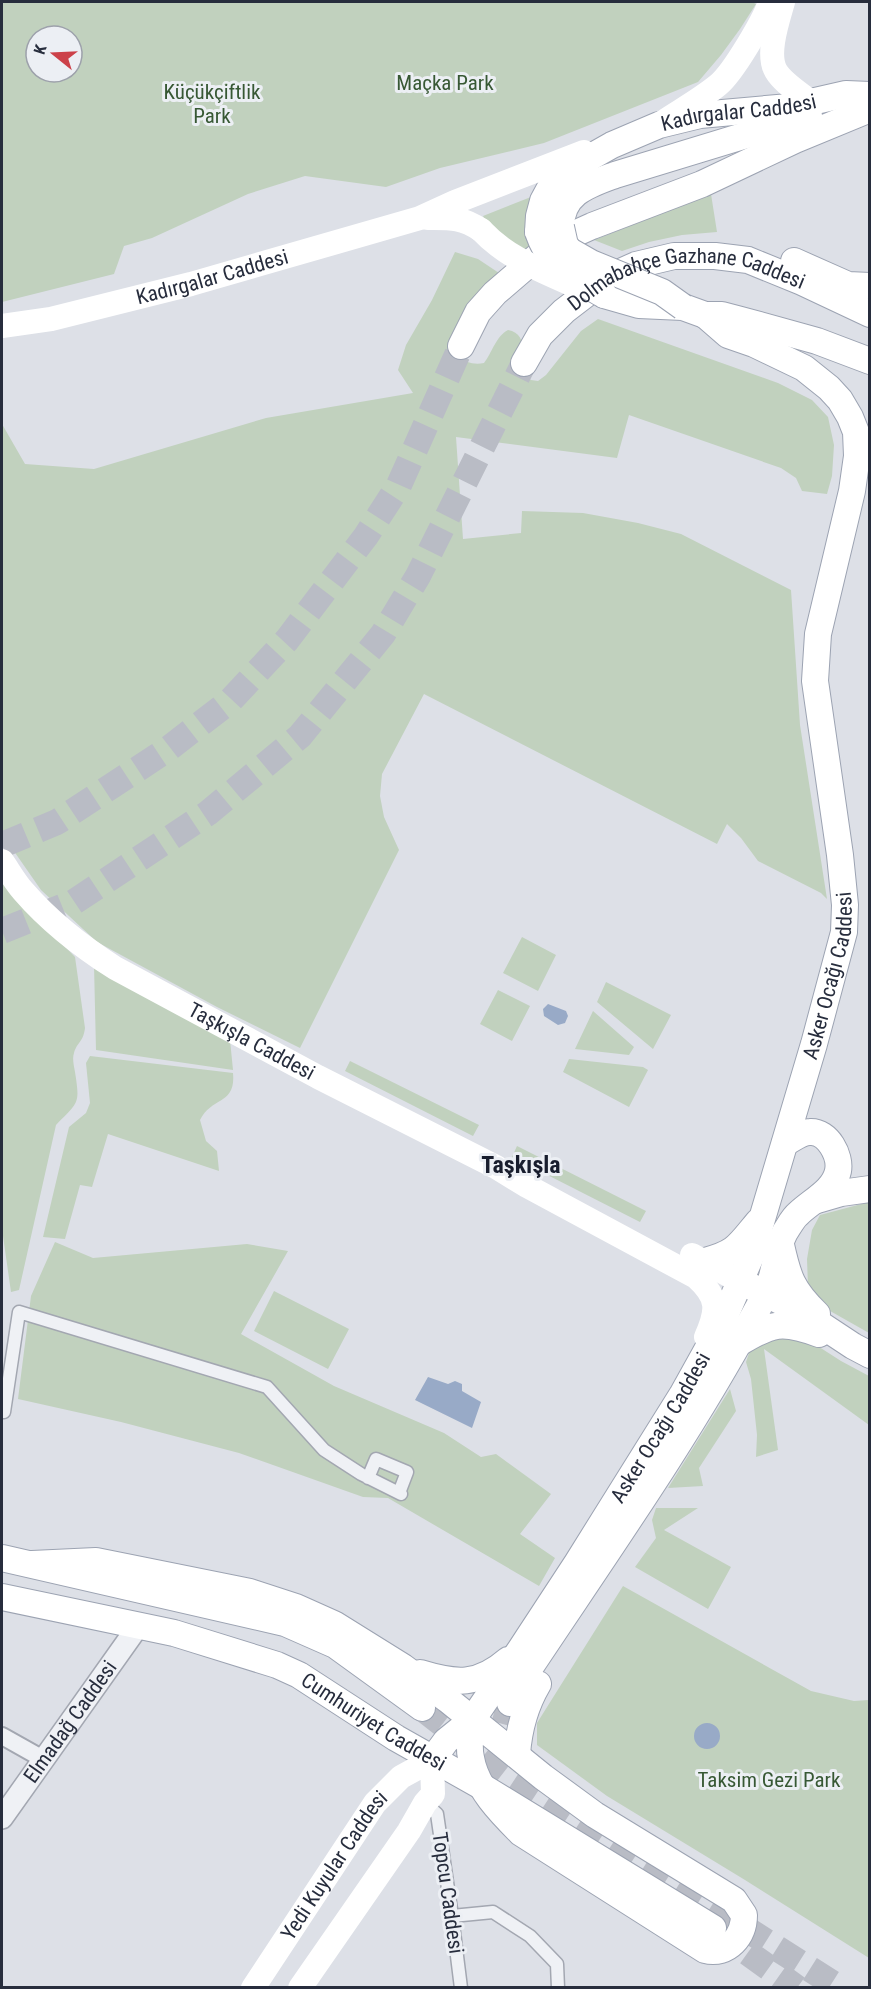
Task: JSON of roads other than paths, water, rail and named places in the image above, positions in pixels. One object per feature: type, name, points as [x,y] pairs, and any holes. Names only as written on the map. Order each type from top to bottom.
[{"type":"main road","points":[[724,79],[765,17],[770,2]]},
{"type":"main road","points":[[784,2],[772,48],[775,69],[782,78],[811,102]]},
{"type":"main road","points":[[659,125],[737,72],[756,67],[775,69]]},
{"type":"main road","name":"Kadırgalar Caddesi","points":[[550,229],[538,216],[543,201],[559,175],[612,145],[659,125],[700,114],[789,107],[846,94],[867,100]]},
{"type":"main road","points":[[550,229],[561,216],[566,203],[586,185],[615,174],[833,108],[867,100]]},
{"type":"main road","points":[[461,346],[478,312],[495,293],[552,244],[592,226],[702,184],[795,140],[867,100]]},
{"type":"main road","points":[[420,218],[567,158],[612,145]]},
{"type":"main road","points":[[420,218],[458,218],[470,222],[514,258],[577,287],[604,295]]},
{"type":"main road","name":"Kadırgalar Caddesi","points":[[2,327],[51,319],[170,289],[420,218]]},
{"type":"main road","name":"Dolmabahçe Gazhane Caddesi","points":[[550,229],[546,253],[558,266],[604,295],[639,305],[722,315],[787,332],[870,361]]},
{"type":"main road","name":"Asker Ocağı Caddesi","points":[[520,1650],[682,1395],[722,1323],[752,1256],[814,1044],[844,932],[845,905],[815,681],[818,634],[852,491],[857,456],[856,432],[840,400],[804,368],[754,344],[728,335],[662,292],[610,272],[570,251],[550,229]]},
{"type":"main road","points":[[564,311],[587,288],[627,256],[651,246],[700,240],[733,243],[770,252],[816,269],[848,285],[870,286]]},
{"type":"main road","name":"Dolmabahçe Gazhane Caddesi","points":[[524,363],[540,335],[564,311],[607,278],[636,265],[674,256],[715,256],[748,261],[774,269],[870,314]]},
{"type":"main road","name":"Taşkışla Caddesi","points":[[2,861],[23,891],[89,952],[258,1045],[496,1167],[527,1186],[684,1269],[704,1284],[716,1309],[682,1395]]},
{"type":"main road","points":[[785,1143],[811,1131],[820,1133],[830,1143],[838,1164],[837,1173],[833,1182],[817,1200]]},
{"type":"main road","name":"Taşkışla Caddesi","points":[[496,1167],[523,1172],[551,1184],[705,1261],[741,1282],[800,1311],[861,1351]]},
{"type":"main road","points":[[817,1200],[841,1193],[870,1189]]},
{"type":"main road","name":"Asker Ocağı Caddesi","points":[[510,1703],[519,1684],[680,1440],[738,1343],[765,1294],[780,1243],[797,1214],[817,1200]]},
{"type":"main road","points":[[705,1261],[732,1252],[762,1218]]},
{"type":"main road","points":[[780,1243],[790,1282],[797,1292],[861,1351]]},
{"type":"main road","points":[[738,1343],[759,1331],[779,1324],[801,1327],[861,1351]]},
{"type":"main road","points":[[517,1754],[518,1737],[526,1705],[650,1503],[680,1440]]},
{"type":"main road","name":"Cumhuriyet Caddesi","points":[[2,1558],[285,1623],[334,1645],[422,1708]]},
{"type":"main road","points":[[32,1564],[96,1561],[250,1592],[296,1607],[334,1624],[403,1667],[517,1754],[543,1777],[595,1815],[734,1900],[744,1915],[742,1928],[735,1940],[724,1951],[705,1950],[522,1833],[506,1818],[481,1786],[470,1758],[472,1720]]},
{"type":"main road","name":"Cumhuriyet Caddesi","points":[[2,1597],[174,1633],[277,1665],[300,1675],[432,1760],[481,1786],[713,1928]]},
{"type":"main road","points":[[403,1667],[440,1679],[455,1681],[473,1679],[496,1671],[520,1650]]},
{"type":"main road","points":[[300,1988],[433,1794],[432,1760],[446,1742],[472,1720],[520,1650]]},
{"type":"main road","name":"Yedi Kuyular Caddesi","points":[[253,1988],[383,1793],[400,1777],[432,1760]]},
{"type":"main road","points":[[369,1813],[385,1804],[394,1802],[403,1804],[409,1809],[413,1821],[409,1831]]},
{"type":"street","points":[[4,1412],[20,1312],[267,1387],[324,1450],[368,1478],[400,1494],[407,1472],[376,1459],[368,1478]]},
{"type":"street","name":"Elmadağ Caddesi","points":[[2,1818],[139,1625]]},
{"type":"street","points":[[2,1736],[43,1759]]},
{"type":"street","name":"Topcu Caddesi","points":[[425,1803],[436,1814],[453,1916],[461,1988]]},
{"type":"street","points":[[453,1916],[493,1912],[530,1936],[557,1964],[558,1988]]},
{"type":"water","points":[[548,1004],[566,1011],[568,1016],[565,1023],[558,1025],[544,1016],[543,1009]]},
{"type":"water","points":[[428,1377],[448,1384],[455,1381],[462,1384],[462,1391],[481,1402],[472,1428],[415,1400]]},
{"type":"water","points":[[707,1723],[716,1727],[720,1736],[716,1745],[707,1749],[698,1745],[694,1736],[698,1727]]},
{"type":"tunnel","points":[[2,845],[57,822],[168,749],[230,701],[287,640],[366,536],[399,485],[461,346]]},
{"type":"tunnel","points":[[2,931],[74,902],[208,813],[300,736],[383,634],[418,576],[524,363]]},
{"type":"tunnel","points":[[504,1763],[502,1733],[510,1703]]},
{"type":"tunnel","points":[[422,1708],[505,1773],[643,1864],[840,1988]]},
{"type":"tunnel","points":[[716,1930],[797,1988]]},
{"type":"district","name":"Taşkışla","points":[[521,1165]]},
{"type":"park label","name":"Maçka Park","points":[[445,83]]},
{"type":"park label","name":"Küçükçiftlik Park","points":[[212,104]]},
{"type":"park label","name":"Taksim Gezi Park","points":[[769,1780]]}]
